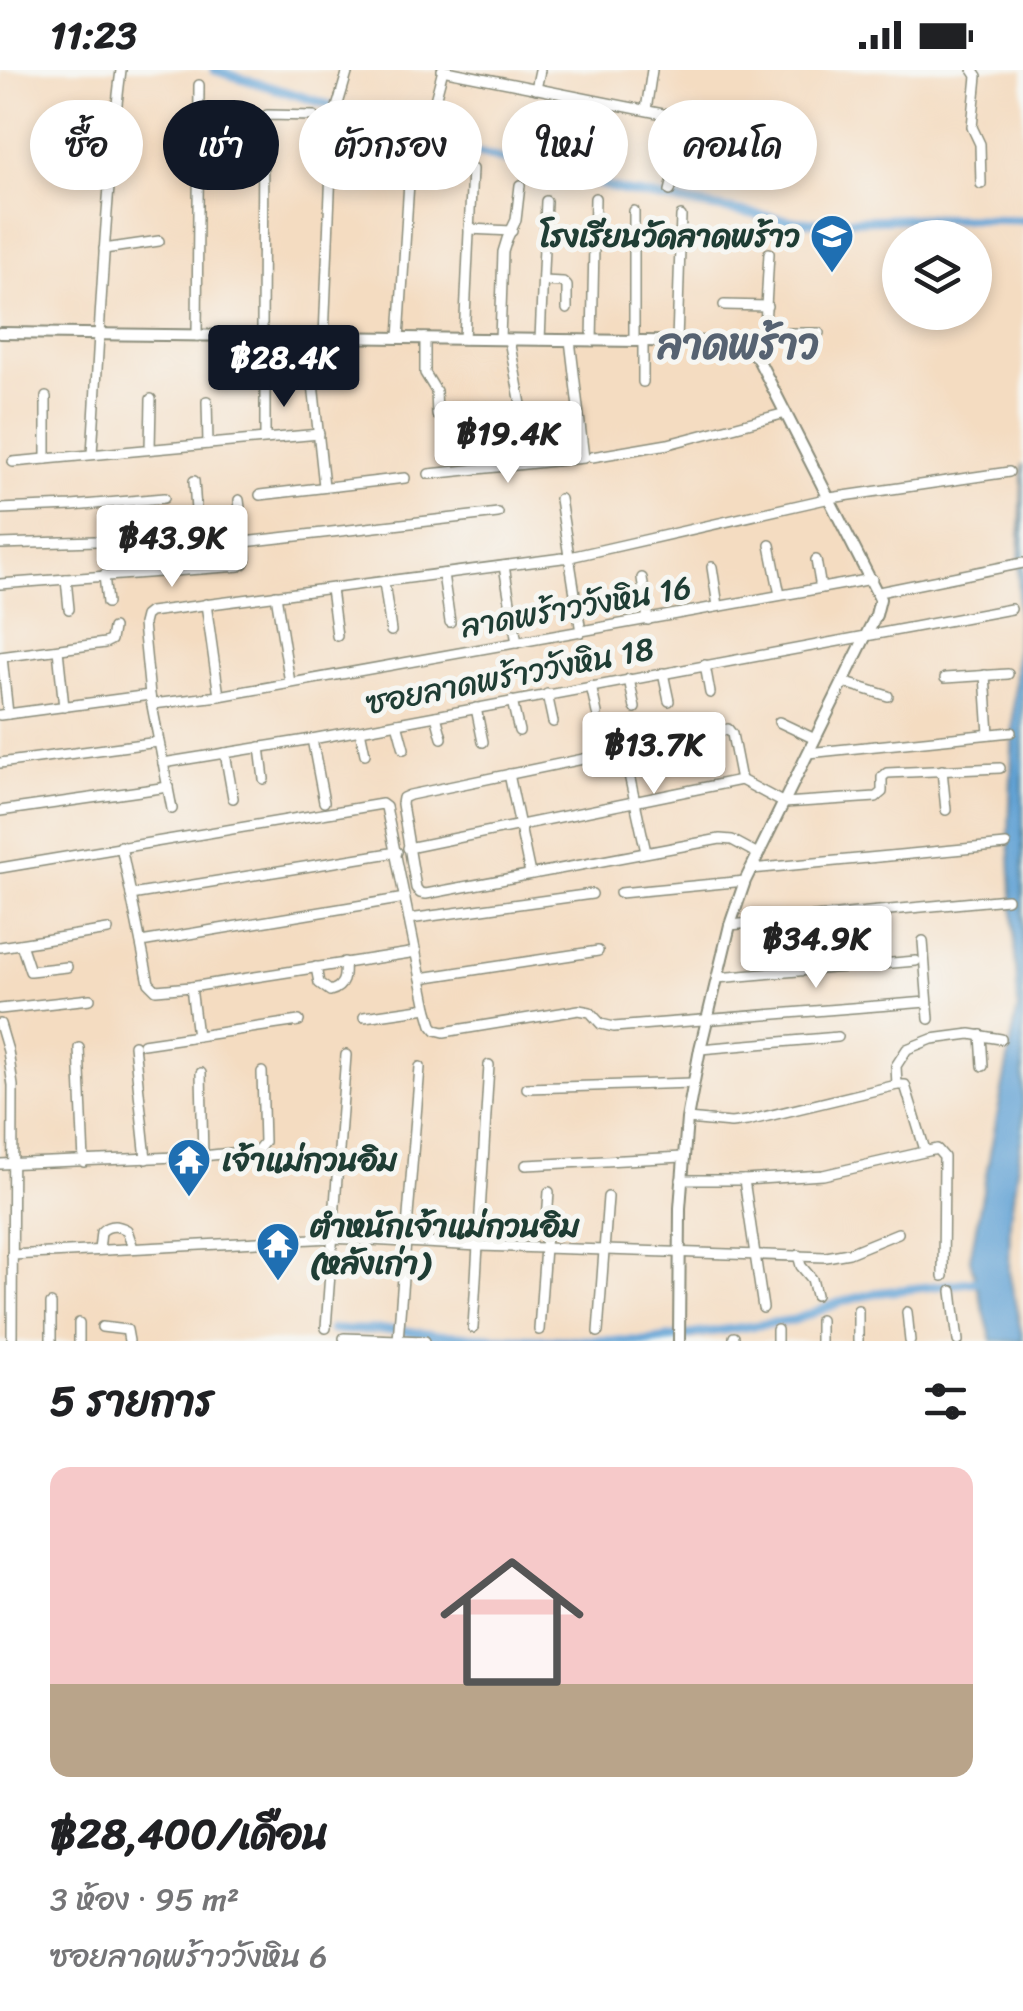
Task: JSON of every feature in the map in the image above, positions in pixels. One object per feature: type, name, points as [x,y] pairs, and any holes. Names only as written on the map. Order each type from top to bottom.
[{"type":"main road","points":[[0,333],[677,342],[733,344],[758,357],[872,579],[879,608],[745,881],[730,925],[687,1119],[681,1180],[679,1338]]},
{"type":"street","points":[[92,454],[104,249],[121,70]]},
{"type":"street","points":[[324,337],[336,113],[348,70]]},
{"type":"street","points":[[435,100],[443,70],[646,110],[652,70]]},
{"type":"street","points":[[536,89],[540,70]]},
{"type":"street","points":[[973,70],[976,76],[972,127],[980,144],[981,184]]},
{"type":"street","points":[[197,336],[198,85]]},
{"type":"street","points":[[262,336],[263,119],[299,116]]},
{"type":"street","points":[[399,338],[408,190]]},
{"type":"street","points":[[464,339],[471,190]]},
{"type":"street","points":[[519,190],[516,220],[504,252],[505,340],[528,442]]},
{"type":"street","points":[[592,340],[595,198]]},
{"type":"street","points":[[540,340],[546,201]]},
{"type":"street","points":[[634,211],[643,382]]},
{"type":"street","points":[[677,342],[681,216]]},
{"type":"street","points":[[469,229],[512,231]]},
{"type":"street","points":[[104,249],[159,240]]},
{"type":"street","points":[[758,357],[765,334],[769,253]]},
{"type":"street","points":[[542,280],[563,282],[567,309]]},
{"type":"street","points":[[724,305],[766,306]]},
{"type":"street","points":[[765,334],[819,332]]},
{"type":"street","points":[[308,337],[324,486]]},
{"type":"street","points":[[425,338],[425,373],[436,392],[436,415]]},
{"type":"street","points":[[570,340],[588,458]]},
{"type":"street","points":[[264,382],[265,438]]},
{"type":"street","points":[[46,397],[46,459]]},
{"type":"street","points":[[150,399],[150,449]]},
{"type":"street","points":[[207,401],[208,444]]},
{"type":"street","points":[[428,474],[588,458],[668,444],[786,413]]},
{"type":"street","points":[[12,462],[319,434]]},
{"type":"street","points":[[172,809],[151,700],[142,624],[150,612],[570,557],[830,498],[1009,472]]},
{"type":"street","points":[[260,495],[405,478]]},
{"type":"street","points":[[194,481],[200,569]]},
{"type":"street","points":[[0,508],[164,498]]},
{"type":"street","points":[[560,499],[581,632]]},
{"type":"street","points":[[0,584],[240,566],[244,563],[244,538],[239,500]]},
{"type":"street","points":[[227,539],[498,513]]},
{"type":"street","points":[[0,544],[160,540]]},
{"type":"street","points":[[770,545],[780,595]]},
{"type":"street","points":[[816,560],[820,588]]},
{"type":"street","points":[[878,592],[1019,564]]},
{"type":"street","points":[[504,566],[517,644]]},
{"type":"street","points":[[712,566],[718,606]]},
{"type":"street","points":[[444,574],[450,622]]},
{"type":"street","points":[[104,575],[107,603]]},
{"type":"street","points":[[66,578],[69,609]]},
{"type":"street","points":[[642,578],[648,620]]},
{"type":"street","name":"ลาดพร้าววังหิน 16","points":[[4,715],[220,696],[872,579]]},
{"type":"street","points":[[384,582],[391,631]]},
{"type":"street","points":[[331,589],[337,636]]},
{"type":"street","points":[[276,595],[290,683]]},
{"type":"street","points":[[206,604],[210,664],[220,696]]},
{"type":"street","name":"ซอยลาดพร้าววังหิน 18","points":[[163,763],[312,739],[1011,608]]},
{"type":"street","points":[[4,715],[1,657],[105,643],[111,640],[113,628]]},
{"type":"street","points":[[58,650],[64,707]]},
{"type":"street","points":[[705,665],[710,693]]},
{"type":"street","points":[[663,672],[669,701]]},
{"type":"street","points":[[945,678],[1008,674]]},
{"type":"street","points":[[985,675],[989,734]]},
{"type":"street","points":[[630,679],[636,708]]},
{"type":"street","points":[[843,682],[888,696]]},
{"type":"street","points":[[591,686],[597,713]]},
{"type":"street","points":[[547,694],[552,722]]},
{"type":"street","points":[[512,701],[519,730]]},
{"type":"street","points":[[476,708],[482,742]]},
{"type":"street","points":[[436,716],[442,738]]},
{"type":"street","points":[[779,722],[815,739]]},
{"type":"street","points":[[397,723],[404,748]]},
{"type":"street","points":[[740,780],[728,729],[404,798],[416,888],[426,894],[720,839],[732,840],[758,854]]},
{"type":"street","points":[[360,730],[365,754]]},
{"type":"street","points":[[808,753],[1011,732]]},
{"type":"street","points":[[312,739],[324,802]]},
{"type":"street","points":[[0,764],[158,742]]},
{"type":"street","points":[[260,748],[264,780]]},
{"type":"street","points":[[624,752],[646,852]]},
{"type":"street","points":[[225,753],[232,798]]},
{"type":"street","points":[[408,848],[740,780],[784,803],[876,796],[882,792],[882,777],[887,773],[1000,768]]},
{"type":"street","points":[[942,770],[946,810]]},
{"type":"street","points":[[509,774],[530,874]]},
{"type":"street","points":[[0,811],[168,788]]},
{"type":"street","points":[[0,868],[382,804],[396,852],[427,1008],[436,1030],[444,1032],[580,1010],[590,1012],[600,1024],[614,1027],[926,1002]]},
{"type":"street","points":[[751,869],[1006,845]]},
{"type":"street","points":[[121,846],[141,942],[156,990],[416,952]]},
{"type":"street","points":[[131,895],[396,852]]},
{"type":"street","points":[[620,893],[745,881]]},
{"type":"street","points":[[410,918],[592,894]]},
{"type":"street","points":[[141,942],[405,898]]},
{"type":"street","points":[[730,925],[1006,899]]},
{"type":"street","points":[[0,947],[108,930]]},
{"type":"street","points":[[923,941],[928,1019]]},
{"type":"street","points":[[21,944],[30,971],[67,968]]},
{"type":"street","points":[[421,978],[598,952]]},
{"type":"street","points":[[717,978],[916,961]]},
{"type":"street","points":[[316,966],[319,983],[330,992],[342,984],[344,962]]},
{"type":"street","points":[[191,987],[197,1036]]},
{"type":"street","points":[[0,1009],[90,999]]},
{"type":"street","points":[[364,1016],[427,1008]]},
{"type":"street","points":[[146,1159],[138,1044],[298,1021]]},
{"type":"street","points":[[0,1024],[13,1086],[12,1341]]},
{"type":"street","points":[[897,1084],[896,1066],[906,1049],[932,1039],[970,1034],[1002,1039]]},
{"type":"street","points":[[981,1035],[983,1066]]},
{"type":"street","points":[[700,1049],[838,1037]]},
{"type":"street","points":[[79,1048],[84,1162]]},
{"type":"street","points":[[326,1328],[346,1055]]},
{"type":"street","points":[[473,1328],[490,1065]]},
{"type":"street","points":[[398,1333],[420,1066]]},
{"type":"street","points":[[0,1164],[203,1156],[258,1150],[264,1142],[262,1072]]},
{"type":"street","points":[[201,1073],[203,1156]]},
{"type":"street","points":[[527,1088],[693,1083]]},
{"type":"street","points":[[687,1119],[747,1122],[897,1084],[907,1088],[925,1150]]},
{"type":"street","points":[[0,1087],[13,1086]]},
{"type":"street","points":[[681,1180],[824,1175],[937,1149],[944,1158],[943,1276]]},
{"type":"street","points":[[526,1164],[683,1157]]},
{"type":"street","points":[[744,1180],[763,1308]]},
{"type":"street","points":[[540,1330],[550,1192]]},
{"type":"street","points":[[598,1332],[608,1197]]},
{"type":"street","points":[[99,1250],[101,1232],[116,1226],[128,1230],[133,1248]]},
{"type":"street","points":[[0,1244],[12,1249],[99,1250],[332,1238],[826,1256],[849,1253],[898,1233]]},
{"type":"street","points":[[798,1256],[800,1266],[812,1279],[816,1295]]},
{"type":"street","points":[[0,1274],[12,1274]]},
{"type":"street","points":[[952,1292],[958,1341]]},
{"type":"street","points":[[51,1304],[51,1341]]},
{"type":"street","points":[[858,1310],[858,1341]]},
{"type":"street","points":[[907,1312],[910,1341]]},
{"type":"street","points":[[820,1320],[820,1341]]},
{"type":"street","points":[[79,1341],[80,1323]]},
{"type":"street","points":[[0,1324],[12,1324]]},
{"type":"street","points":[[102,1327],[127,1330],[129,1341]]},
{"type":"street","points":[[344,1338],[398,1333],[425,1341]]},
{"type":"water","points":[[1023,464],[1023,1125],[1010,1220],[1009,1272],[1023,1341],[992,1341],[970,1259],[1018,1007],[1009,834]]},
{"type":"waterway","points":[[214,70],[447,145],[632,193],[799,222],[1023,220]]},
{"type":"waterway","points":[[332,1330],[646,1341],[794,1320],[875,1293],[987,1280]]},
{"type":"place","name":"โรงเรียนวัดลาดพร้าว","points":[[832,274]]},
{"type":"place","name":"เจ้าแม่กวนอิม","points":[[189,1198]]},
{"type":"place","name":"ตำหนักเจ้าแม่กวนอิม (หลังเก่า)","points":[[278,1282]]},
{"type":"district","name":"ลาดพร้าว","points":[[738,344]]}]
